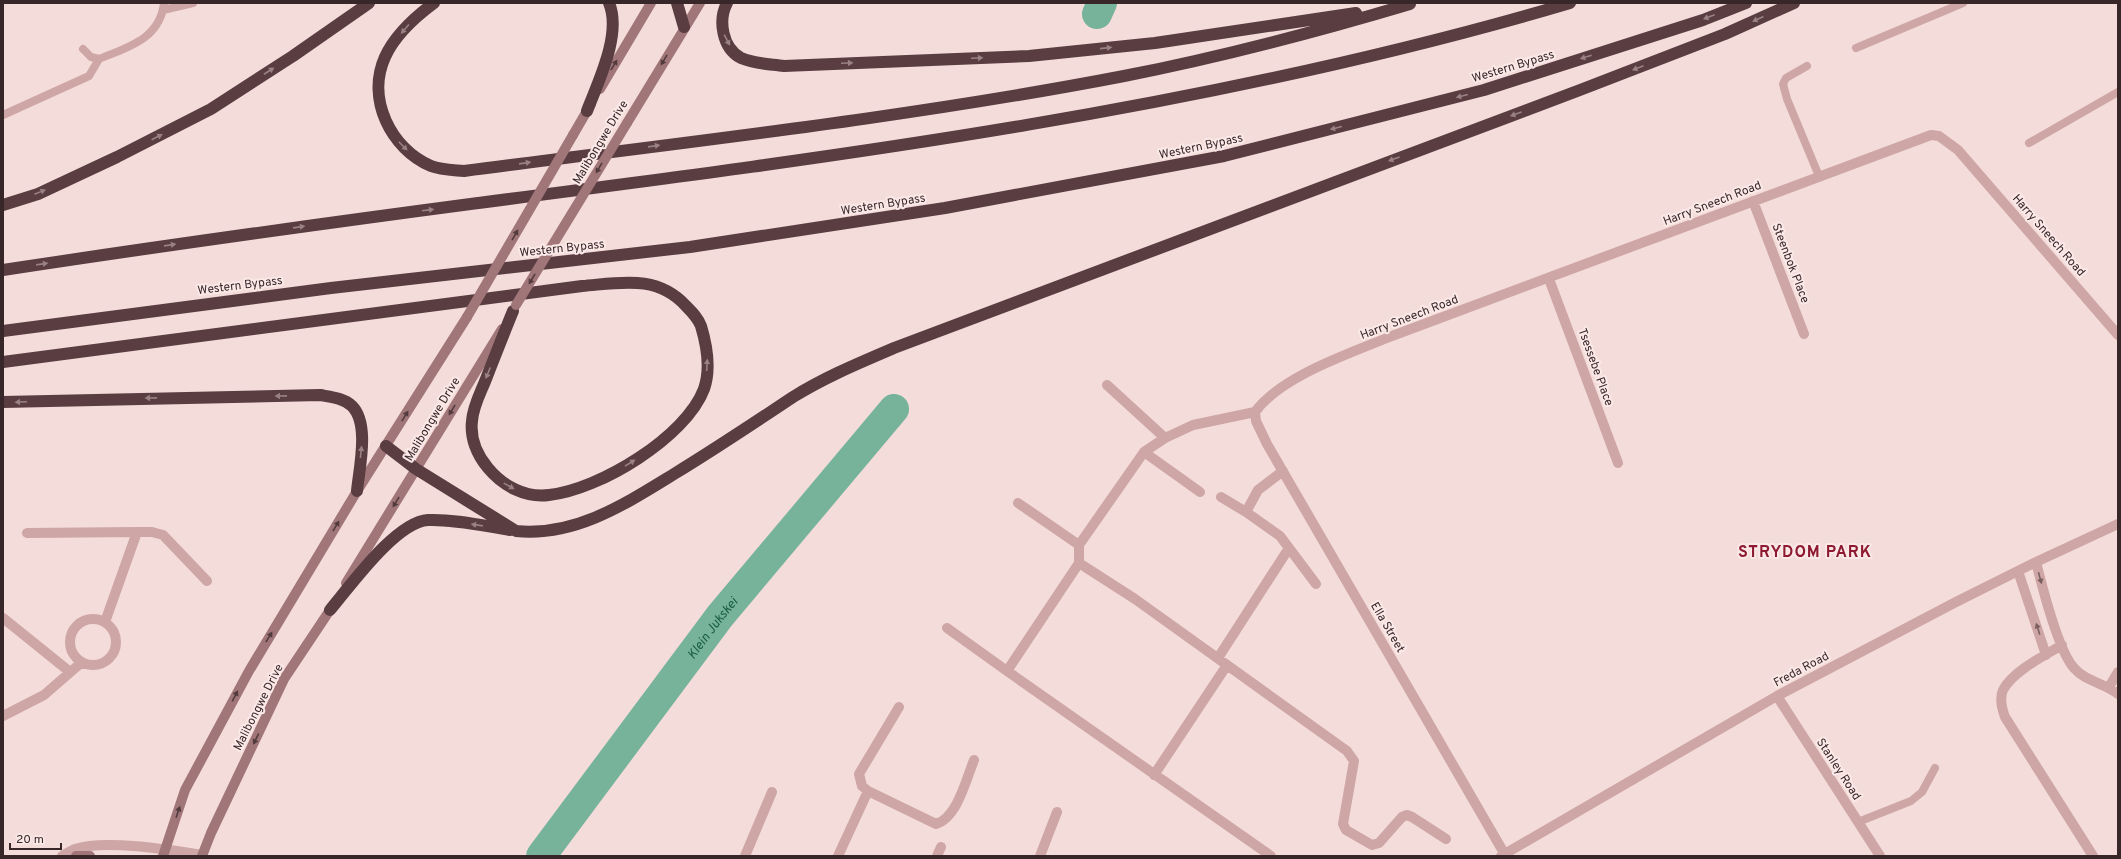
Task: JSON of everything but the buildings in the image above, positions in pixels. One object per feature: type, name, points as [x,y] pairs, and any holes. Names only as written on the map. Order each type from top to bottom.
[{"type":"highway","points":[[3,205],[38,194],[211,109],[293,56],[369,3]]},
{"type":"highway","points":[[434,3],[420,13],[393,45],[381,70],[379,92],[386,120],[399,143],[414,156],[432,166],[464,171],[922,111],[1118,77],[1294,38],[1412,3]]},
{"type":"highway","points":[[587,112],[611,40],[613,23],[609,3]]},
{"type":"highway","points":[[677,3],[684,27]]},
{"type":"highway","points":[[727,3],[721,25],[724,36],[732,49],[740,57],[754,62],[784,66],[1029,56],[1155,43],[1282,25],[1412,3]]},
{"type":"highway","points":[[3,270],[333,222],[687,176],[929,141],[1234,87],[1490,26],[1570,3]]},
{"type":"highway","name":"Western Bypass","points":[[3,330],[324,289],[690,247],[945,208],[1216,158],[1484,90],[1703,20],[1746,3]]},
{"type":"highway","points":[[330,610],[390,540],[413,524],[427,520],[447,521],[532,533],[552,531],[588,521],[623,506],[795,396],[840,371],[894,348],[1573,93],[1725,34],[1794,3]]},
{"type":"highway","points":[[3,362],[582,286],[638,282],[661,288],[679,298],[698,318],[706,342],[708,364],[704,389],[686,418],[668,436],[647,452],[617,471],[577,489],[548,495],[519,492],[499,480],[481,459],[472,431],[472,420],[477,401],[515,308]]},
{"type":"highway","points":[[3,402],[320,395],[343,400],[353,407],[363,434],[357,491]]},
{"type":"highway","points":[[386,446],[416,469],[516,531]]},
{"type":"main road","name":"Malibongwe Drive","points":[[164,852],[185,790],[248,671],[357,491],[467,317],[651,3]]},
{"type":"main road","name":"Malibongwe Drive","points":[[202,855],[284,679],[330,610],[700,3]]},
{"type":"main road","points":[[76,856],[90,856]]},
{"type":"street","name":"Harry Sneech Road","points":[[1255,412],[1263,400],[1277,389],[1351,353],[1392,336],[1549,279],[1925,136],[1939,136],[1958,150],[2118,335]]},
{"type":"street","name":"Steenbok Place","points":[[1753,201],[1804,334]]},
{"type":"street","name":"Tsessebe Place","points":[[1549,279],[1618,463]]},
{"type":"street","points":[[1107,385],[1165,438]]},
{"type":"street","points":[[1007,671],[1079,563],[1079,545],[1144,452],[1165,438],[1194,426],[1255,412]]},
{"type":"street","name":"Ella Street","points":[[1255,412],[1256,421],[1283,471],[1502,855]]},
{"type":"street","points":[[1144,452],[1200,492]]},
{"type":"street","points":[[1246,512],[1258,490],[1283,471]]},
{"type":"street","points":[[1220,497],[1246,512],[1280,536],[1316,584]]},
{"type":"street","points":[[1018,504],[1079,545]]},
{"type":"street","name":"Freda Road","points":[[1502,855],[1777,696],[2018,571],[2118,524]]},
{"type":"street","points":[[105,622],[137,532]]},
{"type":"street","points":[[27,533],[137,532],[163,535],[207,581]]},
{"type":"street","points":[[1218,658],[1289,548]]},
{"type":"street","points":[[2036,562],[2045,595],[2065,654],[2074,669],[2087,678],[2109,687],[2118,694]]},
{"type":"street","points":[[1079,563],[1135,599],[1352,756],[1354,761],[1343,824],[1346,830],[1372,845],[1375,845],[1379,843],[1402,817],[1407,815],[1446,839]]},
{"type":"street","points":[[2018,571],[2046,655]]},
{"type":"street","points":[[3,618],[70,672]]},
{"type":"street","points":[[96,619],[105,622],[112,628],[115,636],[116,645],[113,654],[107,660],[99,664],[90,665],[82,662],[75,656],[71,648],[71,639],[74,630],[80,624],[88,620],[96,619]]},
{"type":"street","points":[[947,628],[1271,856]]},
{"type":"street","points":[[2062,645],[2011,679],[2003,691],[2001,701],[2002,708],[2005,717],[2093,856]]},
{"type":"street","points":[[3,716],[44,695],[82,662]]},
{"type":"street","points":[[1154,775],[1227,665]]},
{"type":"street","points":[[2109,687],[2118,672]]},
{"type":"street","name":"Stanley Road","points":[[1777,696],[1880,856]]},
{"type":"street","points":[[899,707],[859,774],[862,786],[936,824],[949,818],[974,760]]},
{"type":"street","points":[[838,856],[868,790]]},
{"type":"street","points":[[745,856],[772,792]]},
{"type":"street","points":[[1040,856],[1057,812]]},
{"type":"street","points":[[62,856],[75,848],[103,845],[202,855]]},
{"type":"lane","points":[[3,116],[89,76],[99,59],[148,36],[159,22],[163,7],[193,3]]},
{"type":"lane","points":[[1856,48],[1963,3]]},
{"type":"lane","points":[[83,49],[91,57],[99,59]]},
{"type":"lane","points":[[1807,66],[1786,78],[1783,84],[1787,100],[1819,176]]},
{"type":"lane","points":[[2029,143],[2118,92]]},
{"type":"lane","points":[[1858,822],[1910,801],[1922,792],[1935,768]]},
{"type":"waterway","name":"Klein Jukskei","points":[[1097,14],[1102,3]]},
{"type":"waterway","name":"Klein Jukskei","points":[[541,856],[720,616],[894,409]]},
{"type":"district","name":"STRYDOM PARK","points":[[1805,551]]}]
